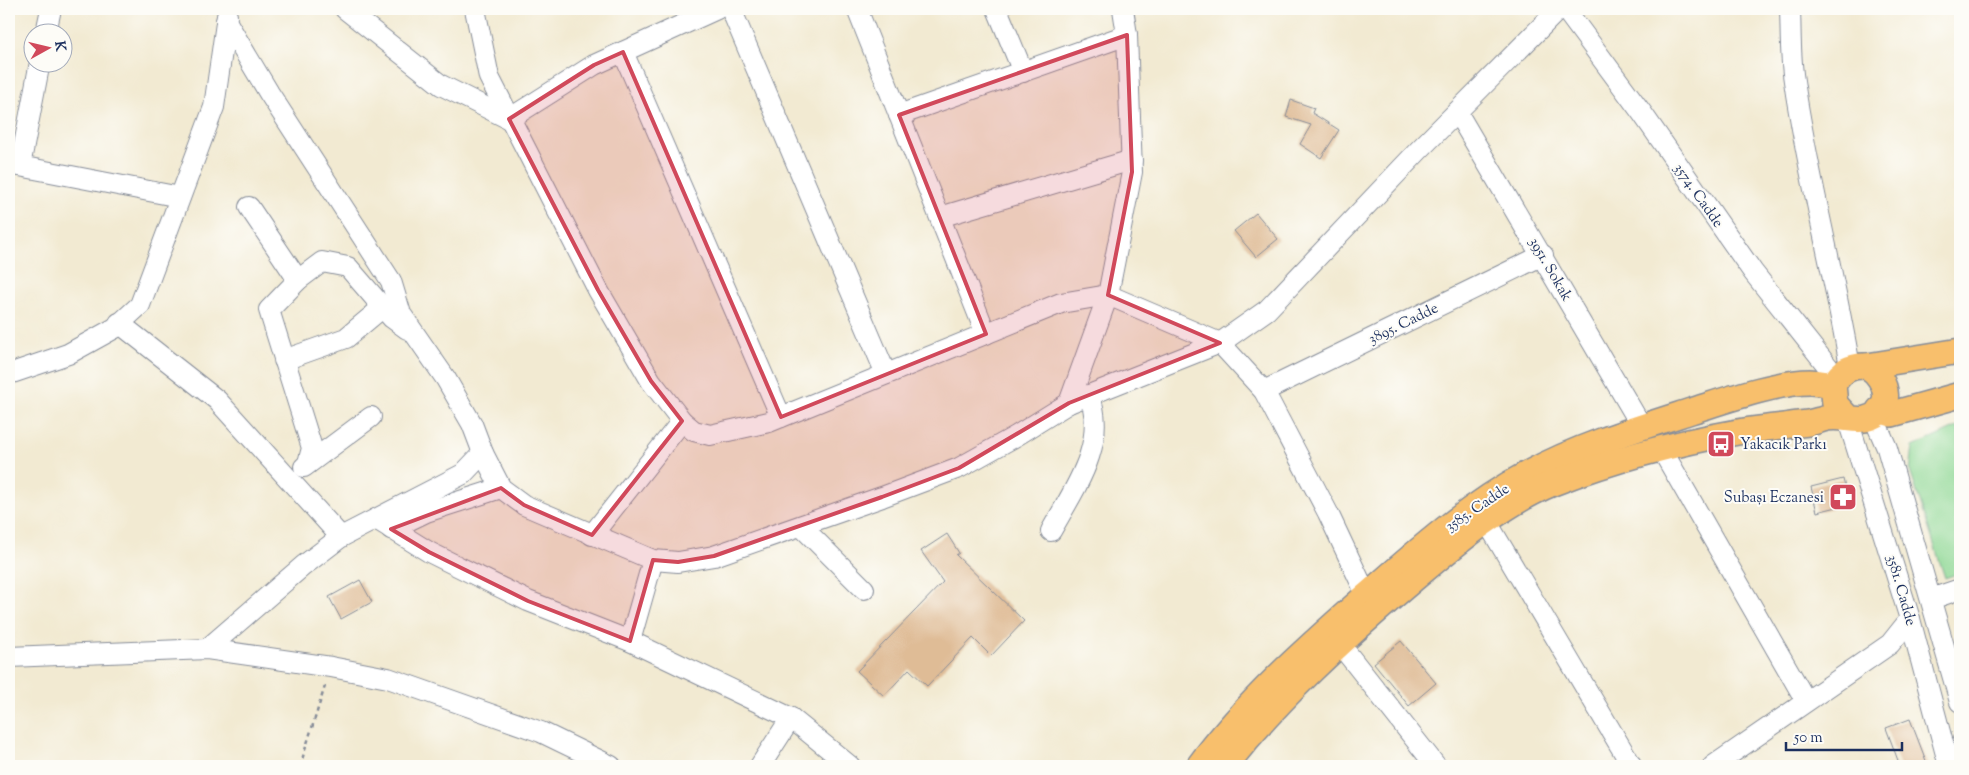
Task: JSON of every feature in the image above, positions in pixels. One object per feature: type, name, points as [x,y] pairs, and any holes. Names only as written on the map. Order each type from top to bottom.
[{"type":"main road","name":"3585. Cadde","points":[[1199,766],[1254,700],[1442,530],[1497,491],[1563,456],[1642,427],[1777,387],[1960,351]]},
{"type":"main road","points":[[1847,417],[1835,404],[1847,374],[1881,378],[1885,386],[1884,403],[1876,413]]},
{"type":"main road","name":"3585. Cadde","points":[[1225,766],[1290,691],[1339,643],[1428,568],[1487,522],[1553,483],[1662,450],[1736,432],[1847,417],[1856,419],[1876,413],[1892,414],[1960,395]]},
{"type":"street","points":[[48,22],[51,9]]},
{"type":"street","points":[[345,9],[441,85],[509,119]]},
{"type":"street","points":[[475,9],[489,77],[509,119],[598,290],[651,382],[682,421],[694,431],[710,435],[769,422],[1061,303],[1108,295],[1220,343],[1264,391],[1328,514],[1367,596]]},
{"type":"street","points":[[509,119],[594,65],[717,9]]},
{"type":"street","points":[[731,9],[886,374]]},
{"type":"street","points":[[857,9],[986,334]]},
{"type":"street","points":[[997,9],[1023,72]]},
{"type":"street","points":[[1068,403],[1108,295],[1132,172],[1127,35],[1123,9]]},
{"type":"street","points":[[227,15],[269,93],[391,281],[402,314],[446,379],[472,424],[483,453],[501,488],[524,506],[592,535],[652,560],[678,562],[714,556],[959,468],[1016,436],[1068,403],[1220,343],[1267,310],[1559,9]]},
{"type":"street","name":"3574. Cadde","points":[[1566,9],[1637,105],[1753,272],[1847,374]]},
{"type":"street","points":[[1790,9],[1793,79],[1813,189],[1839,301],[1847,374]]},
{"type":"street","points":[[9,374],[68,354],[120,323],[140,305],[214,107],[227,15]]},
{"type":"street","points":[[899,115],[1127,35]]},
{"type":"street","points":[[624,52],[781,417]]},
{"type":"street","points":[[38,72],[15,165],[180,197]]},
{"type":"street","name":"3951. Sokak","points":[[1457,112],[1543,255],[1642,427]]},
{"type":"street","points":[[940,217],[1132,160]]},
{"type":"street","points":[[249,207],[298,280]]},
{"type":"street","name":"3895. Cadde","points":[[1264,391],[1543,255]]},
{"type":"street","points":[[308,463],[312,448],[269,310],[298,280],[322,262],[348,267],[392,318],[418,338]]},
{"type":"street","points":[[284,360],[346,338],[383,307]]},
{"type":"street","points":[[120,323],[217,400],[341,537]]},
{"type":"street","points":[[1052,531],[1084,472],[1094,437],[1096,416],[1089,395]]},
{"type":"street","name":"3581. Cadde","points":[[1876,413],[1960,702]]},
{"type":"street","points":[[288,479],[371,417]]},
{"type":"street","name":"3581. Cadde","points":[[1847,417],[1910,619],[1949,766]]},
{"type":"street","points":[[592,535],[682,421]]},
{"type":"street","points":[[1662,450],[1806,701]]},
{"type":"street","points":[[383,524],[463,474],[483,453]]},
{"type":"street","points":[[206,649],[303,566],[341,537],[501,488]]},
{"type":"street","points":[[1487,522],[1632,766]]},
{"type":"street","points":[[383,524],[429,552],[528,601],[630,641],[791,718],[850,766]]},
{"type":"street","points":[[801,526],[864,589]]},
{"type":"street","points":[[630,641],[652,560]]},
{"type":"street","points":[[1931,599],[1960,589]]},
{"type":"street","points":[[1713,766],[1890,644],[1910,619]]},
{"type":"street","points":[[1339,643],[1436,766]]},
{"type":"street","points":[[9,657],[206,649],[331,667],[388,678],[541,732],[611,766]]},
{"type":"street","points":[[760,766],[791,718]]},
{"type":"path","points":[[300,766],[331,667]]},
{"type":"highlighted area","points":[[1127,35],[1132,172],[1108,295],[1220,343],[1069,403],[959,468],[714,556],[678,562],[653,560],[630,641],[528,601],[429,552],[391,529],[501,488],[524,505],[592,535],[682,421],[651,381],[598,290],[509,119],[594,65],[623,52],[781,417],[986,334],[899,115]]},
{"type":"green space","points":[[1959,426],[1960,573],[1945,578],[1910,471],[1913,447]]},
{"type":"building","points":[[1291,100],[1314,108],[1312,113],[1339,130],[1321,158],[1300,144],[1311,125],[1286,117]]},
{"type":"building","points":[[1256,213],[1278,239],[1256,257],[1234,231]]},
{"type":"building","points":[[1843,479],[1849,504],[1817,512],[1811,487]]},
{"type":"building","points":[[947,534],[959,553],[956,555],[1024,621],[991,656],[973,638],[927,686],[909,669],[884,696],[857,671],[943,582],[921,551]]},
{"type":"building","points":[[360,580],[372,602],[341,619],[329,597]]},
{"type":"building","points":[[1401,641],[1436,683],[1409,706],[1374,663]]},
{"type":"building","points":[[1910,719],[1928,766],[1900,766],[1886,728]]},
{"type":"place","name":"Yakacık Parkı","points":[[1721,444]]},
{"type":"place","name":"Subaşı Eczanesi","points":[[1843,497]]}]
